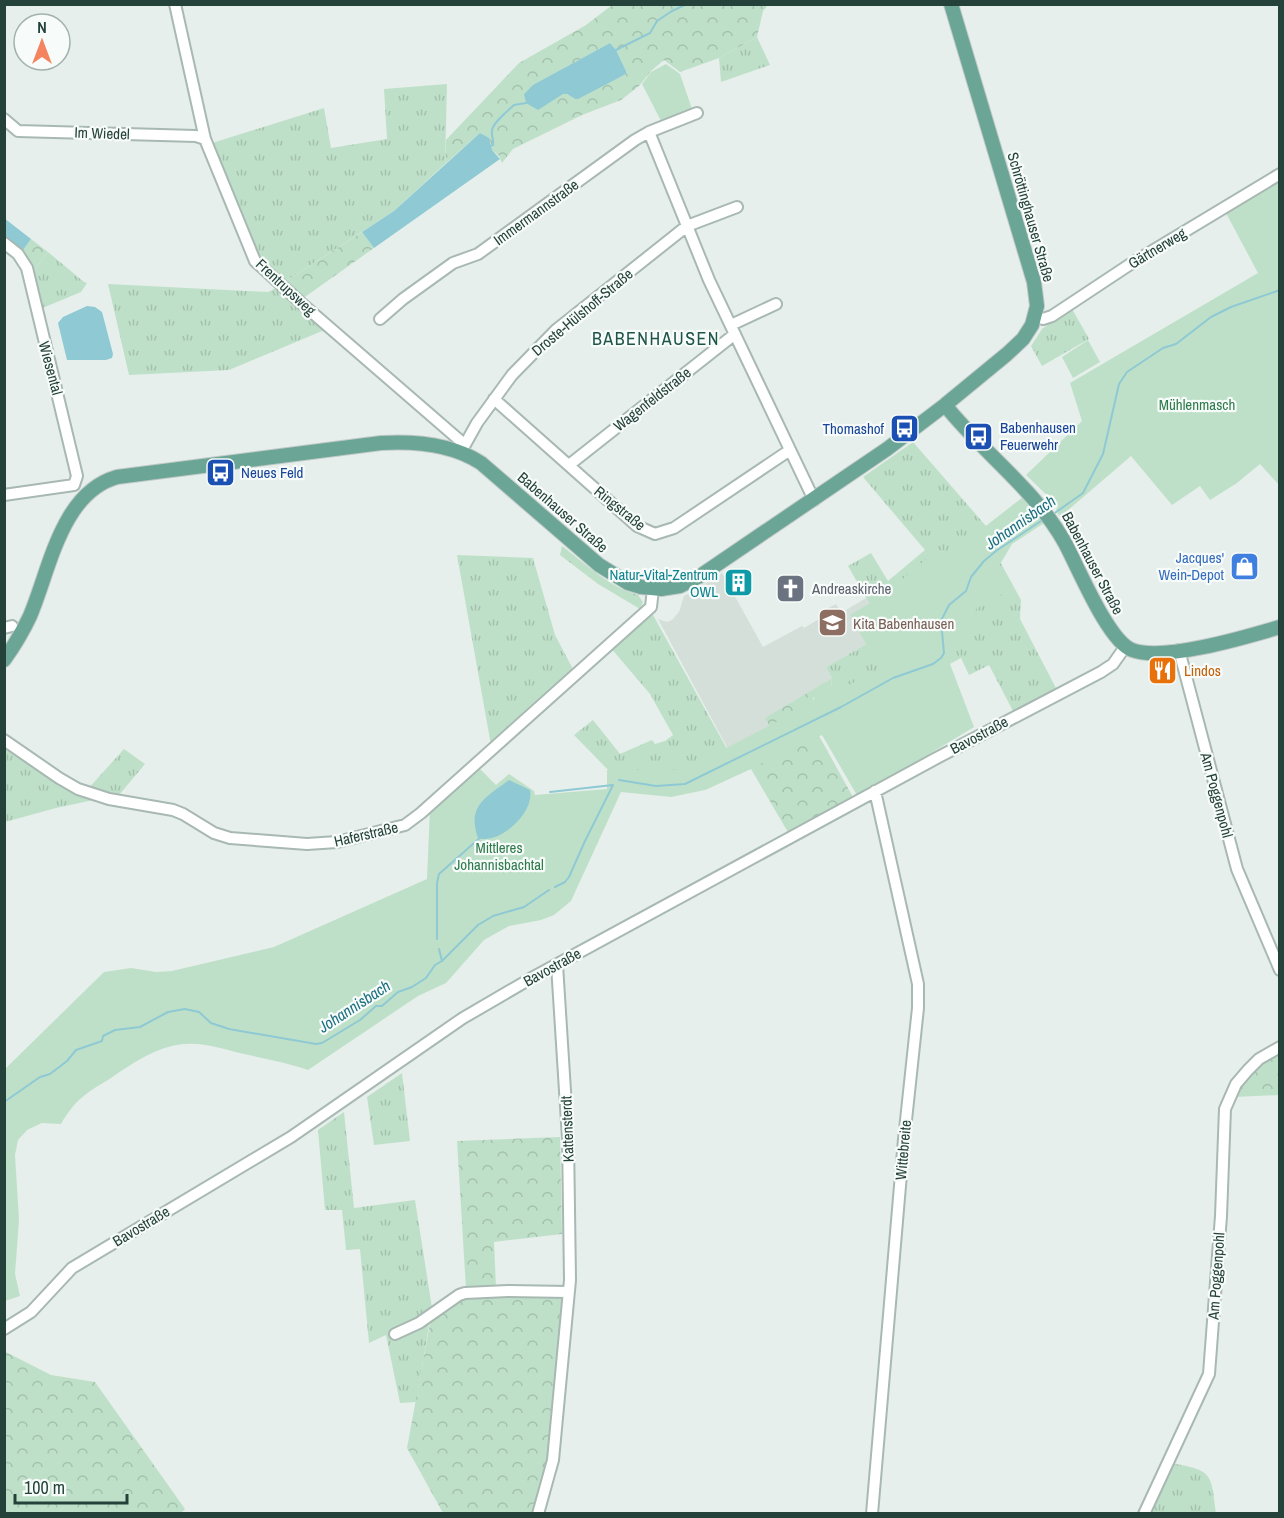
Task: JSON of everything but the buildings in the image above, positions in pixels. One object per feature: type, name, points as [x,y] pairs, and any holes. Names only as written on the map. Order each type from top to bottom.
[{"type":"main road","name":"Schröttinghauser Straße","points":[[951,4],[1034,282],[1037,306],[1035,317]]},
{"type":"main road","points":[[945,405],[1016,345],[1029,331],[1035,317]]},
{"type":"main road","name":"Babenhauser Straße","points":[[4,660],[29,616],[76,506],[106,482],[132,474],[381,443],[416,443],[463,449],[598,565],[628,583],[652,589],[671,588],[700,576],[814,500],[945,405],[1050,517],[1109,629],[1125,647]]},
{"type":"main road","points":[[1125,647],[1146,653],[1179,650],[1280,627]]},
{"type":"street","name":"Frentrupsweg","points":[[175,4],[205,139],[255,261],[463,449]]},
{"type":"street","name":"Immermannstraße","points":[[380,319],[453,262],[478,254],[649,132],[697,113]]},
{"type":"street","name":"Im Wiedel","points":[[4,118],[18,131],[196,136],[205,139]]},
{"type":"street","points":[[649,132],[709,280],[814,500]]},
{"type":"street","name":"Gärtnerweg","points":[[1035,317],[1043,319],[1052,316],[1129,265],[1280,174]]},
{"type":"street","name":"Droste-Hülshoff-Straße","points":[[463,449],[512,375],[556,330],[687,226],[736,207]]},
{"type":"street","name":"Wiesental","points":[[4,243],[23,261],[30,279],[77,476],[74,484]]},
{"type":"street","name":"Wagenfeldstraße","points":[[569,465],[733,329],[776,304]]},
{"type":"street","name":"Ringstraße","points":[[494,399],[637,526],[655,534],[674,528],[790,450]]},
{"type":"street","points":[[4,495],[74,484],[87,495]]},
{"type":"street","name":"Haferstraße","points":[[4,740],[78,789],[109,798],[173,810],[220,836],[284,843],[337,842],[405,825],[421,813],[651,607],[652,589]]},
{"type":"street","name":"Bavostraße","points":[[4,1329],[31,1312],[72,1268],[291,1137],[438,1034],[496,998],[875,791],[1109,667],[1117,660],[1125,647]]},
{"type":"street","name":"Am Poggenpohl","points":[[1179,650],[1237,869],[1280,970]]},
{"type":"street","name":"Wittebreite","points":[[872,1514],[918,992],[913,958],[875,791]]},
{"type":"street","name":"Kattensterdt","points":[[538,1514],[553,1460],[569,1293],[568,1138],[557,965]]},
{"type":"street","name":"Am Poggenpohl","points":[[1144,1514],[1209,1374],[1221,1216],[1225,1109],[1236,1084],[1259,1059],[1280,1047]]},
{"type":"street","points":[[395,1334],[419,1323],[465,1293],[508,1291],[569,1293]]},
{"type":"shaded area","points":[[722,573],[763,647],[802,626],[804,628],[824,616],[821,612],[836,604],[843,616],[847,613],[846,610],[866,598],[886,633],[826,667],[832,678],[766,718],[768,729],[728,749],[658,619],[667,622],[672,620],[679,612],[684,596]]},
{"type":"green space","points":[[612,5],[768,5],[763,11],[757,37],[719,58],[680,72],[664,60],[639,86],[621,100],[582,115],[513,149],[502,163],[499,156],[492,150],[490,142],[480,133],[445,164],[446,140],[519,63],[586,25]],"holes":[[[610,43],[616,50],[626,74],[575,99],[567,94],[524,94],[534,85]]]},
{"type":"green space","points":[[757,37],[770,65],[721,82],[719,58]]},
{"type":"green space","points":[[666,64],[680,74],[692,109],[661,121],[642,84],[651,72]]},
{"type":"green space","points":[[447,84],[445,164],[394,211],[283,283],[257,260],[209,144],[324,108],[331,148],[387,139],[384,89]]},
{"type":"green space","name":"Mühlenmasch","points":[[1279,178],[1279,485],[1260,464],[1237,483],[1210,500],[1200,486],[1172,505],[1131,456],[1060,517],[1056,510],[1058,506],[1026,475],[1082,421],[1070,383],[1258,273],[1226,213]]},
{"type":"green space","points":[[362,232],[374,248],[302,299],[283,283]]},
{"type":"green space","points":[[31,239],[48,252],[32,273],[21,253]]},
{"type":"green space","points":[[48,252],[87,283],[81,292],[40,309],[32,273]]},
{"type":"green space","points":[[108,284],[268,292],[278,287],[327,329],[229,370],[129,375]]},
{"type":"green space","points":[[1071,307],[1089,339],[1042,366],[1031,346],[1042,329]]},
{"type":"green space","points":[[1088,340],[1100,362],[1073,378],[1062,357]]},
{"type":"green space","points":[[913,442],[986,526],[1022,498],[1029,505],[1018,513],[940,647],[814,704],[815,695],[831,686],[832,678],[826,667],[886,633],[848,566],[871,553],[888,581],[925,550],[863,477]]},
{"type":"green space","name":"Mittleres Johannisbachtal","points":[[1022,498],[1023,504],[1044,523],[1012,544],[999,566],[1011,589],[976,609],[950,664],[974,727],[858,797],[822,735],[705,790],[671,797],[621,792],[571,901],[554,915],[509,926],[484,940],[446,983],[418,996],[308,1070],[202,1044],[182,1044],[164,1048],[140,1059],[83,1097],[61,1124],[42,1123],[27,1130],[18,1140],[15,1155],[19,1220],[15,1274],[20,1296],[5,1301],[5,1069],[104,972],[131,968],[156,972],[172,971],[274,947],[427,879],[430,807],[477,766],[496,785],[509,774],[534,791],[535,795],[607,789],[607,770],[683,770],[880,669],[850,615],[885,594],[937,550],[948,551],[986,526]]},
{"type":"green space","points":[[562,546],[608,581],[638,595],[643,602],[640,609],[598,584],[560,555]]},
{"type":"green space","points":[[457,555],[533,558],[555,635],[574,671],[491,745]]},
{"type":"green space","points":[[997,556],[1021,600],[1020,619],[1057,690],[1013,711],[989,665],[969,675],[961,658],[950,664]]},
{"type":"green space","points":[[653,615],[732,758],[698,775],[614,776],[574,735],[593,720],[620,754],[652,740],[655,744],[665,741],[673,735],[650,694],[610,647],[633,627]]},
{"type":"green space","points":[[832,678],[831,686],[813,698],[814,704],[768,729],[769,725],[765,718]]},
{"type":"green space","points":[[812,723],[854,799],[789,834],[751,769],[705,790],[699,780]]},
{"type":"green space","points":[[5,743],[98,799],[5,822]]},
{"type":"green space","points":[[124,749],[145,764],[119,795],[87,790]]},
{"type":"green space","points":[[1279,1051],[1279,1095],[1234,1097],[1257,1066]]},
{"type":"green space","points":[[402,1073],[410,1141],[374,1145],[367,1097]]},
{"type":"green space","points":[[344,1112],[354,1208],[415,1200],[432,1308],[416,1402],[400,1403],[386,1335],[369,1343],[360,1249],[346,1250],[342,1210],[325,1210],[318,1130]]},
{"type":"green space","points":[[560,1137],[562,1234],[494,1242],[496,1288],[466,1289],[457,1141]]},
{"type":"green space","points":[[463,1296],[564,1296],[550,1457],[534,1513],[443,1513],[407,1448],[431,1318]]},
{"type":"green space","points":[[4,1351],[51,1375],[95,1382],[185,1509],[180,1514],[5,1513]]},
{"type":"green space","points":[[1172,1463],[1195,1469],[1208,1476],[1213,1489],[1216,1513],[1149,1514]]},
{"type":"water","points":[[610,43],[616,50],[626,74],[578,99],[563,94],[538,110],[526,103],[524,94],[533,85]]},
{"type":"water","points":[[480,133],[489,138],[492,150],[500,159],[374,248],[362,232],[394,211]]},
{"type":"water","points":[[4,218],[31,239],[21,253],[5,239]]},
{"type":"water","points":[[87,306],[95,307],[102,312],[113,354],[112,358],[67,360],[58,323],[63,317]]},
{"type":"water","points":[[509,780],[530,790],[527,808],[522,817],[505,832],[487,839],[478,838],[475,827],[477,809],[487,797]]},
{"type":"waterway","points":[[616,50],[650,33],[657,21],[687,4]]},
{"type":"waterway","points":[[490,146],[493,145],[492,131],[497,121],[514,105],[526,103]]},
{"type":"waterway","name":"Johannisbach","points":[[1052,515],[1083,493],[1103,454],[1119,384],[1127,372],[1163,348],[1176,344],[1211,317],[1231,307],[1280,290]]},
{"type":"waterway","name":"Johannisbach","points":[[619,780],[656,786],[685,784],[841,707],[893,678],[933,664],[944,653],[941,621],[949,605],[966,591],[971,577],[984,561],[1044,519]]},
{"type":"waterway","name":"Johannisbach","points":[[550,792],[613,785]]},
{"type":"waterway","points":[[555,887],[569,877],[613,785]]},
{"type":"waterway","name":"Johannisbach","points":[[437,939],[439,874],[482,836]]},
{"type":"waterway","points":[[442,961],[478,925],[493,916],[524,907],[549,890]]},
{"type":"waterway","name":"Johannisbach","points":[[4,1102],[40,1077],[50,1074],[67,1061],[76,1050],[102,1041],[103,1036],[115,1030],[140,1027],[168,1012],[185,1009],[199,1012],[211,1023],[229,1029],[316,1044],[322,1043],[360,1020],[376,1006],[382,1006],[398,992],[426,978],[435,965],[442,961],[439,949]]},
{"type":"place","name":"Thomashof","points":[[905,428]]},
{"type":"place","name":"Babenhausen Feuerwehr","points":[[979,436]]},
{"type":"place","name":"Neues Feld","points":[[220,472]]},
{"type":"place","name":"Jacques' Wein-Depot","points":[[1245,566]]},
{"type":"place","name":"Natur-Vital-Zentrum OWL","points":[[739,583]]},
{"type":"place","name":"Andreaskirche","points":[[791,588]]},
{"type":"place","name":"Kita Babenhausen","points":[[832,623]]},
{"type":"place","name":"Lindos","points":[[1163,670]]},
{"type":"district","name":"BABENHAUSEN","points":[[656,338]]}]
